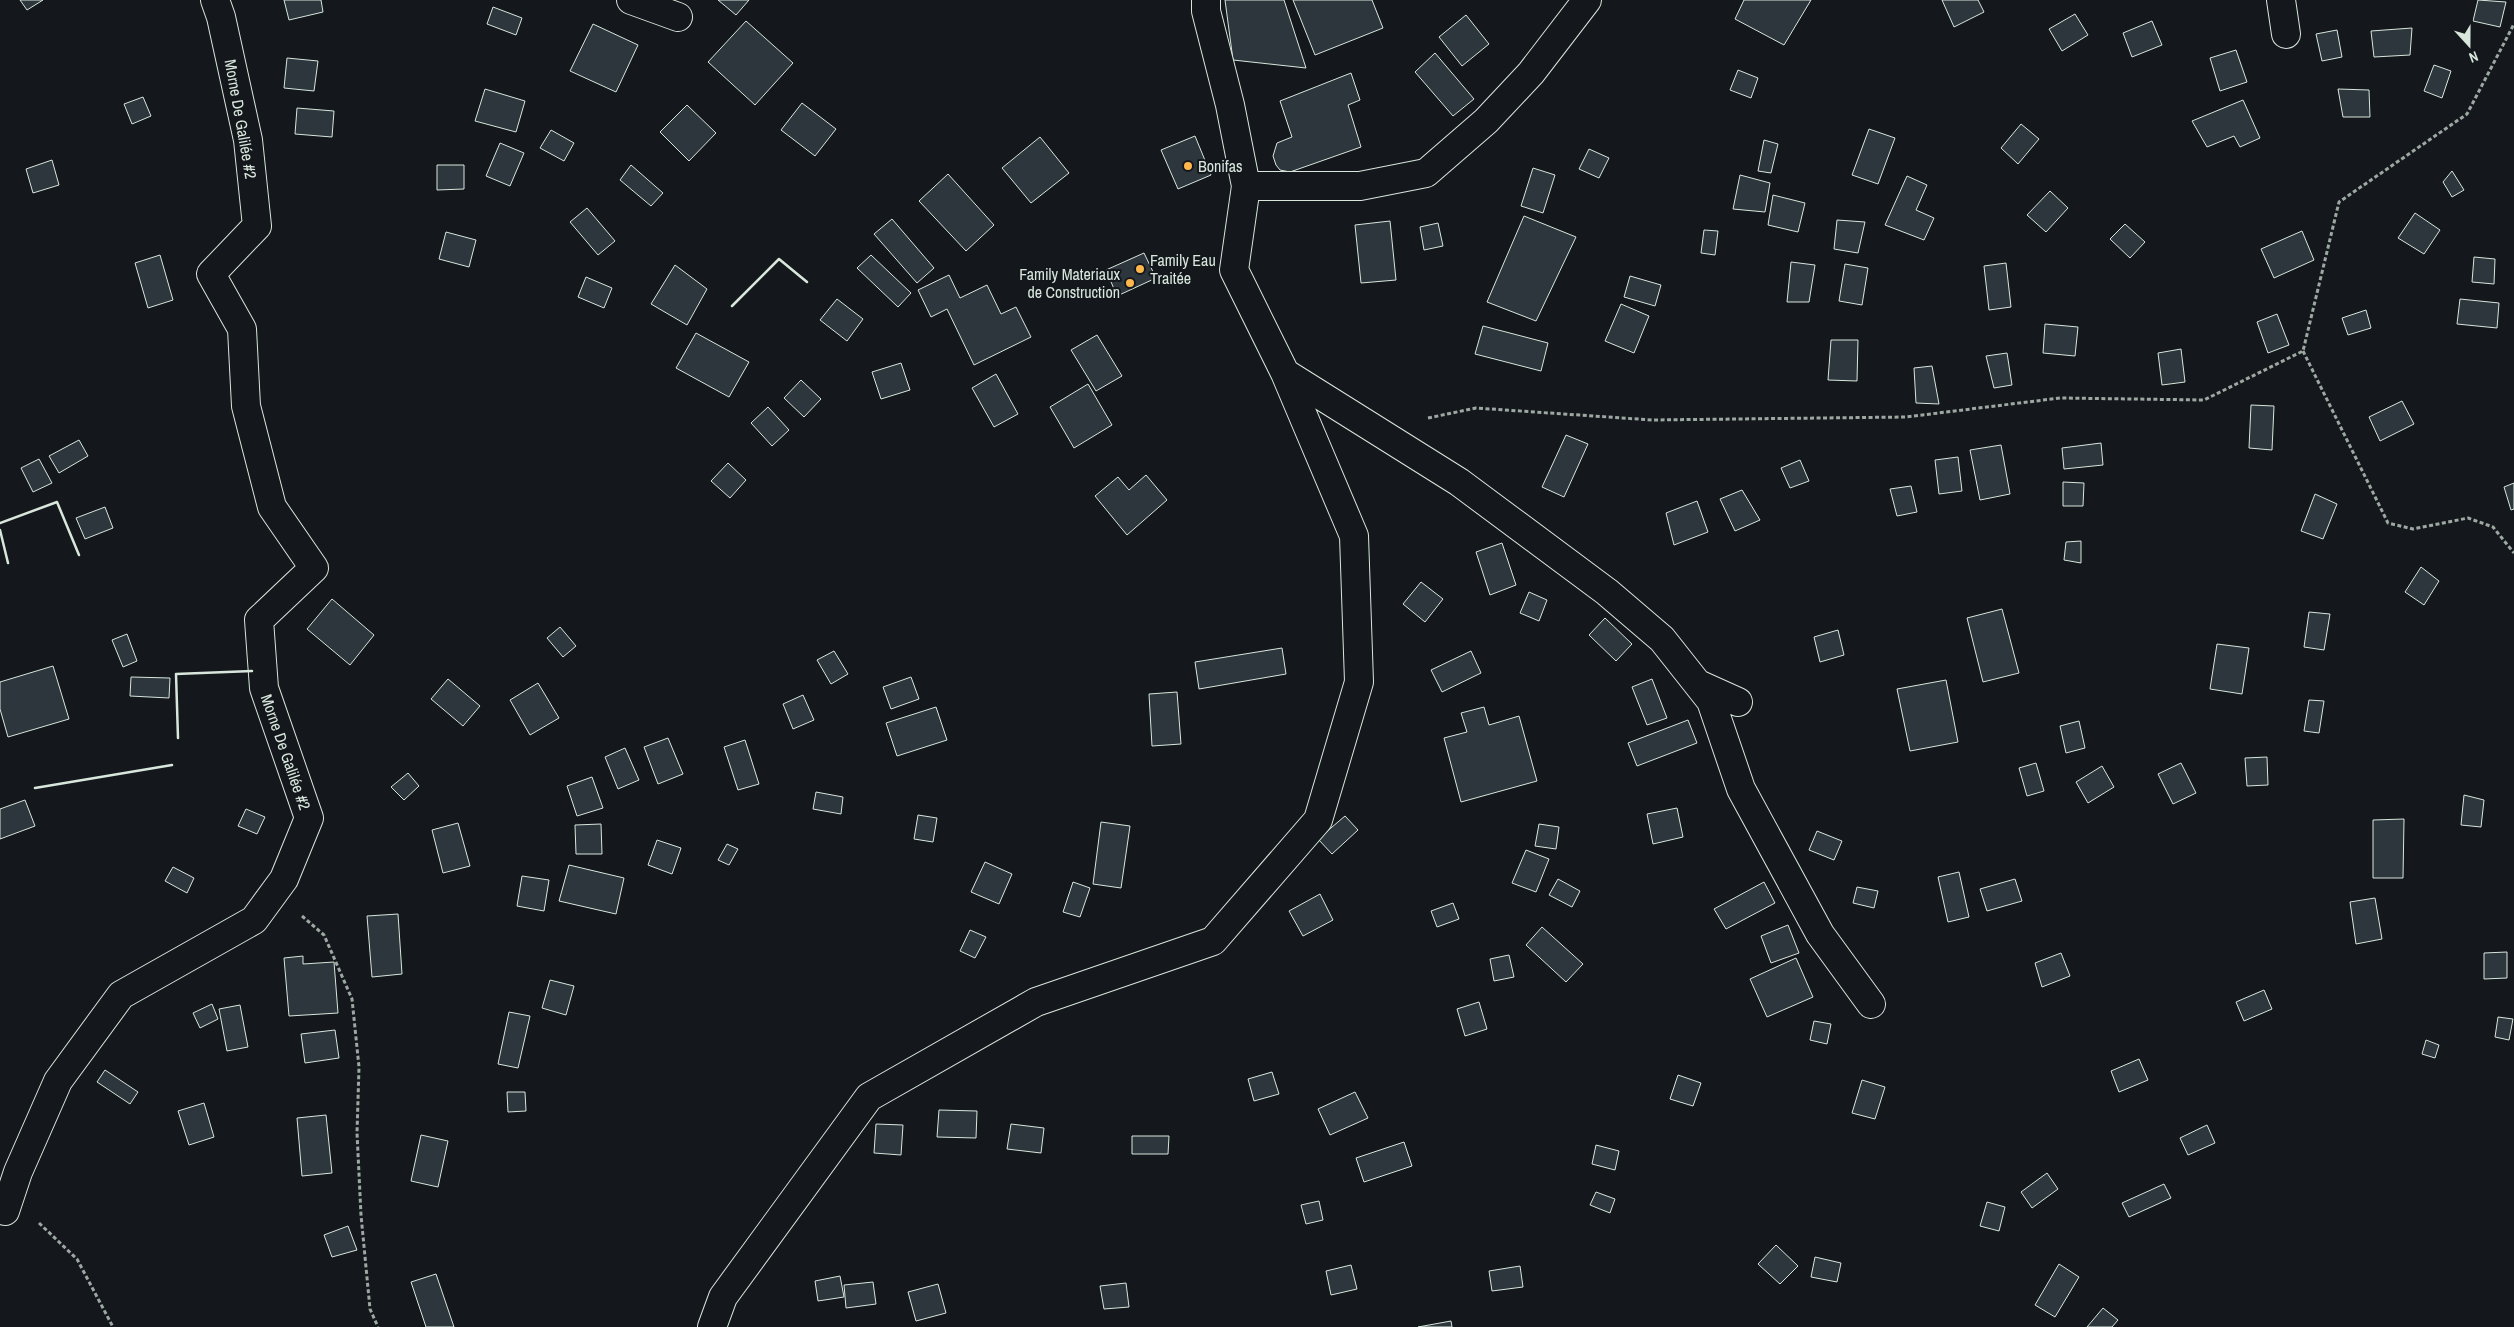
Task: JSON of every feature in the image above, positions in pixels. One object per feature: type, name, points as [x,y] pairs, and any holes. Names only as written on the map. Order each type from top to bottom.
[{"type":"street","name":"Morne De Galilée #2","points":[[5,1211],[18,1172],[58,1081],[121,995],[254,920],[284,879],[309,818],[264,688],[259,620],[314,568],[272,507],[246,406],[242,329],[211,274],[257,226],[248,140],[221,17],[215,0]]},
{"type":"street","points":[[631,0],[678,17]]},
{"type":"street","points":[[712,1327],[723,1297],[869,1097],[1036,1002],[1213,941],[1318,820],[1358,682],[1354,536],[1285,373],[1234,270],[1246,186],[1230,105],[1206,11],[1206,0]]},
{"type":"street","points":[[1246,186],[1360,186],[1426,173],[1486,121],[1531,73],[1587,0]]},
{"type":"street","points":[[2281,0],[2286,34]]},
{"type":"street","points":[[1285,373],[1459,482],[1606,592],[1662,639],[1711,702],[1740,789],[1820,934],[1872,1004]]},
{"type":"street","points":[[1696,683],[1738,702]]},
{"type":"path","points":[[2514,24],[2467,114],[2339,202],[2303,352],[2388,523],[2413,529],[2468,518],[2492,527],[2514,553]]},
{"type":"path","points":[[1376,429],[1476,408],[1652,420],[1857,418],[1906,417],[2060,398],[2204,400],[2303,352]]},
{"type":"path","points":[[274,893],[324,935],[352,999],[359,1068],[356,1133],[361,1215],[370,1309],[378,1327]]},
{"type":"path","points":[[5,1211],[28,1213],[77,1259],[113,1327]]},
{"type":"building","points":[[20,0],[43,0],[27,10]]},
{"type":"building","points":[[284,0],[321,0],[323,12],[289,20]]},
{"type":"building","points":[[718,0],[749,0],[736,15]]},
{"type":"building","points":[[1225,0],[1284,0],[1306,68],[1233,60]]},
{"type":"building","points":[[1293,0],[1372,0],[1383,28],[1315,55]]},
{"type":"building","points":[[1744,0],[1811,0],[1784,45],[1735,19]]},
{"type":"building","points":[[1942,0],[1978,0],[1984,12],[1954,27]]},
{"type":"building","points":[[2478,0],[2506,2],[2500,27],[2473,21]]},
{"type":"building","points":[[493,7],[522,18],[516,35],[487,24]]},
{"type":"building","points":[[2075,14],[2088,35],[2062,51],[2049,29]]},
{"type":"building","points":[[1466,15],[1489,44],[1462,66],[1439,37]]},
{"type":"building","points":[[746,21],[793,63],[755,105],[708,62]]},
{"type":"building","points":[[2152,21],[2162,45],[2132,57],[2123,33]]},
{"type":"building","points":[[593,24],[638,45],[616,92],[570,71]]},
{"type":"building","points":[[2412,28],[2410,55],[2374,57],[2371,31]]},
{"type":"building","points":[[2337,30],[2342,57],[2322,61],[2316,34]]},
{"type":"building","points":[[2236,50],[2247,82],[2220,91],[2210,58]]},
{"type":"building","points":[[1435,53],[1474,99],[1453,116],[1415,72]]},
{"type":"building","points":[[287,58],[318,61],[314,91],[284,88]]},
{"type":"building","points":[[2434,65],[2451,71],[2442,98],[2424,91]]},
{"type":"building","points":[[1738,70],[1758,78],[1751,98],[1730,90]]},
{"type":"building","points":[[1351,73],[1360,100],[1348,105],[1361,147],[1290,172],[1280,170],[1273,156],[1277,143],[1292,137],[1280,101]]},
{"type":"building","points":[[485,89],[525,101],[516,132],[475,121]]},
{"type":"building","points":[[2338,89],[2369,90],[2370,117],[2343,117]]},
{"type":"building","points":[[143,97],[151,116],[132,124],[124,104]]},
{"type":"building","points":[[2243,100],[2260,138],[2240,147],[2234,136],[2207,147],[2192,121]]},
{"type":"building","points":[[802,103],[836,129],[815,156],[781,130]]},
{"type":"building","points":[[687,105],[716,133],[689,161],[660,132]]},
{"type":"building","points":[[297,108],[334,111],[332,137],[295,134]]},
{"type":"building","points":[[2021,124],[2039,139],[2018,164],[2001,148]]},
{"type":"building","points":[[1869,129],[1895,138],[1878,184],[1852,175]]},
{"type":"building","points":[[551,130],[574,143],[564,161],[540,148]]},
{"type":"building","points":[[1195,136],[1211,175],[1178,189],[1161,150]]},
{"type":"building","points":[[1040,137],[1069,173],[1031,203],[1002,168]]},
{"type":"building","points":[[1764,140],[1778,144],[1771,173],[1758,171]]},
{"type":"building","points":[[500,143],[524,153],[510,186],[486,176]]},
{"type":"building","points":[[1589,149],[1609,158],[1599,178],[1579,169]]},
{"type":"building","points":[[52,160],[59,185],[33,193],[26,169]]},
{"type":"building","points":[[437,165],[464,165],[464,189],[437,190]]},
{"type":"building","points":[[631,165],[663,193],[651,206],[620,180]]},
{"type":"building","points":[[1533,168],[1555,175],[1543,213],[1521,206]]},
{"type":"building","points":[[2452,171],[2464,190],[2452,197],[2443,182]]},
{"type":"building","points":[[948,174],[994,225],[966,251],[919,201]]},
{"type":"building","points":[[1740,175],[1770,183],[1765,212],[1733,209]]},
{"type":"building","points":[[1907,176],[1927,185],[1916,210],[1934,218],[1924,240],[1885,225]]},
{"type":"building","points":[[2050,191],[2068,208],[2046,232],[2027,215]]},
{"type":"building","points":[[1773,195],[1805,203],[1798,232],[1768,225]]},
{"type":"building","points":[[587,208],[615,241],[598,255],[570,222]]},
{"type":"building","points":[[2415,213],[2440,230],[2424,254],[2398,238]]},
{"type":"building","points":[[1524,216],[1576,237],[1536,321],[1487,302]]},
{"type":"building","points":[[892,219],[934,268],[917,283],[874,234]]},
{"type":"building","points":[[1837,220],[1865,222],[1858,253],[1834,249]]},
{"type":"building","points":[[1390,221],[1396,280],[1361,283],[1355,225]]},
{"type":"building","points":[[1438,223],[1443,246],[1424,250],[1420,227]]},
{"type":"building","points":[[2125,224],[2145,242],[2130,258],[2110,239]]},
{"type":"building","points":[[1704,230],[1718,231],[1715,255],[1701,253]]},
{"type":"building","points":[[2302,231],[2314,260],[2274,278],[2261,249]]},
{"type":"building","points":[[446,232],[476,240],[469,267],[439,259]]},
{"type":"building","points":[[1144,253],[1156,278],[1117,296],[1106,270]]},
{"type":"building","points":[[160,255],[173,300],[148,308],[135,263]]},
{"type":"building","points":[[871,255],[911,293],[898,307],[857,268]]},
{"type":"building","points":[[2474,257],[2495,259],[2494,284],[2472,282]]},
{"type":"building","points":[[1791,262],[1815,265],[1809,302],[1787,302]]},
{"type":"building","points":[[2006,263],[2011,307],[1989,310],[1984,266]]},
{"type":"building","points":[[1845,264],[1868,268],[1862,305],[1839,301]]},
{"type":"building","points":[[675,265],[707,289],[687,325],[651,304]]},
{"type":"building","points":[[949,275],[960,298],[987,285],[1001,314],[1016,307],[1031,337],[974,365],[947,309],[931,317],[918,290]]},
{"type":"building","points":[[1630,276],[1661,285],[1655,306],[1624,297]]},
{"type":"building","points":[[586,277],[612,288],[604,308],[578,297]]},
{"type":"building","points":[[837,299],[863,319],[847,341],[820,320]]},
{"type":"building","points":[[2460,299],[2499,303],[2497,328],[2457,324]]},
{"type":"building","points":[[1621,304],[1649,316],[1634,353],[1605,341]]},
{"type":"building","points":[[2366,310],[2371,328],[2348,335],[2342,318]]},
{"type":"building","points":[[2277,314],[2289,345],[2268,353],[2257,322]]},
{"type":"building","points":[[2045,324],[2078,327],[2075,356],[2043,353]]},
{"type":"building","points":[[1483,326],[1548,343],[1541,371],[1475,354]]},
{"type":"building","points":[[696,333],[749,362],[729,397],[676,368]]},
{"type":"building","points":[[1097,335],[1122,376],[1096,391],[1071,350]]},
{"type":"building","points":[[1831,340],[1858,340],[1857,381],[1828,380]]},
{"type":"building","points":[[2181,349],[2185,382],[2162,385],[2158,353]]},
{"type":"building","points":[[2007,353],[2012,385],[1994,388],[1986,356]]},
{"type":"building","points":[[901,363],[910,390],[881,399],[872,372]]},
{"type":"building","points":[[1932,366],[1939,404],[1916,403],[1914,368]]},
{"type":"building","points":[[996,374],[1018,414],[994,427],[972,388]]},
{"type":"building","points":[[801,380],[821,399],[804,417],[784,398]]},
{"type":"building","points":[[1088,384],[1112,425],[1074,448],[1050,407]]},
{"type":"building","points":[[2402,401],[2414,424],[2380,441],[2369,417]]},
{"type":"building","points":[[2251,405],[2274,406],[2272,450],[2249,448]]},
{"type":"building","points":[[768,407],[789,430],[772,446],[751,423]]},
{"type":"building","points":[[1566,435],[1588,444],[1564,497],[1542,487]]},
{"type":"building","points":[[79,440],[88,456],[59,473],[49,456]]},
{"type":"building","points":[[2101,443],[2103,465],[2064,469],[2062,448]]},
{"type":"building","points":[[2001,445],[2010,494],[1980,500],[1970,450]]},
{"type":"building","points":[[1958,457],[1962,491],[1939,494],[1935,460]]},
{"type":"building","points":[[39,459],[52,483],[33,492],[21,468]]},
{"type":"building","points":[[1800,460],[1809,481],[1790,488],[1781,468]]},
{"type":"building","points":[[728,463],[746,480],[730,498],[711,481]]},
{"type":"building","points":[[1146,475],[1167,500],[1127,535],[1095,496],[1118,477],[1129,490]]},
{"type":"building","points":[[2063,482],[2084,483],[2083,506],[2063,506]]},
{"type":"building","points":[[2514,483],[2514,509],[2511,510],[2504,487]]},
{"type":"building","points":[[1911,486],[1917,512],[1897,516],[1890,489]]},
{"type":"building","points":[[1742,490],[1760,520],[1735,531],[1720,499]]},
{"type":"building","points":[[2315,494],[2337,504],[2323,539],[2301,531]]},
{"type":"building","points":[[1697,501],[1708,532],[1674,545],[1666,513]]},
{"type":"building","points":[[105,507],[113,528],[85,539],[76,518]]},
{"type":"building","points":[[2081,541],[2081,563],[2064,560],[2066,542]]},
{"type":"building","points":[[1502,543],[1516,585],[1490,595],[1476,552]]},
{"type":"building","points":[[2421,567],[2439,581],[2424,605],[2405,592]]},
{"type":"building","points":[[1421,582],[1443,599],[1425,622],[1403,604]]},
{"type":"building","points":[[1529,592],[1547,600],[1539,621],[1520,613]]},
{"type":"building","points":[[332,599],[374,635],[350,665],[307,629]]},
{"type":"building","points":[[2002,609],[2019,673],[1983,682],[1967,618]]},
{"type":"building","points":[[2309,612],[2330,614],[2324,650],[2304,647]]},
{"type":"building","points":[[1605,618],[1632,644],[1616,661],[1589,635]]},
{"type":"building","points":[[560,627],[576,646],[563,657],[547,638]]},
{"type":"building","points":[[1838,630],[1844,655],[1820,662],[1814,637]]},
{"type":"building","points":[[127,634],[137,661],[123,667],[112,640]]},
{"type":"building","points":[[2217,644],[2249,648],[2242,694],[2210,689]]},
{"type":"building","points":[[1282,648],[1286,674],[1199,689],[1195,662]]},
{"type":"building","points":[[834,651],[848,674],[831,684],[817,660]]},
{"type":"building","points":[[1471,651],[1481,673],[1442,692],[1431,670]]},
{"type":"building","points":[[53,666],[69,719],[8,737],[0,709],[0,682]]},
{"type":"building","points":[[131,677],[170,678],[169,698],[130,696]]},
{"type":"building","points":[[911,677],[919,699],[891,709],[883,687]]},
{"type":"building","points":[[448,679],[480,706],[463,726],[431,699]]},
{"type":"building","points":[[1652,679],[1667,718],[1647,725],[1632,687]]},
{"type":"building","points":[[1946,680],[1958,742],[1910,751],[1897,689]]},
{"type":"building","points":[[538,683],[559,718],[530,735],[510,700]]},
{"type":"building","points":[[1177,692],[1181,744],[1152,746],[1149,694]]},
{"type":"building","points":[[803,695],[814,720],[793,729],[783,704]]},
{"type":"building","points":[[2309,700],[2324,701],[2319,733],[2304,731]]},
{"type":"building","points":[[936,707],[947,740],[897,756],[886,723]]},
{"type":"building","points":[[1484,707],[1489,725],[1519,716],[1537,781],[1461,802],[1444,738],[1467,732],[1461,713]]},
{"type":"building","points":[[1688,720],[1697,743],[1637,766],[1628,743]]},
{"type":"building","points":[[2079,721],[2085,748],[2066,753],[2060,726]]},
{"type":"building","points":[[668,738],[683,774],[658,784],[644,747]]},
{"type":"building","points":[[745,740],[759,784],[738,790],[724,747]]},
{"type":"building","points":[[625,748],[639,780],[618,789],[605,757]]},
{"type":"building","points":[[2267,757],[2268,785],[2247,786],[2245,758]]},
{"type":"building","points":[[2036,763],[2044,791],[2027,796],[2019,768]]},
{"type":"building","points":[[2181,763],[2196,793],[2173,804],[2158,774]]},
{"type":"building","points":[[2102,766],[2114,787],[2088,803],[2076,782]]},
{"type":"building","points":[[408,773],[419,786],[404,800],[391,787]]},
{"type":"building","points":[[592,777],[603,808],[577,816],[567,786]]},
{"type":"building","points":[[816,792],[843,797],[841,814],[813,809]]},
{"type":"building","points":[[2464,795],[2484,800],[2481,827],[2461,825]]},
{"type":"building","points":[[25,800],[35,826],[0,839],[0,809]]},
{"type":"building","points":[[1677,808],[1683,837],[1653,844],[1647,814]]},
{"type":"building","points":[[246,809],[265,817],[257,834],[238,826]]},
{"type":"building","points":[[918,815],[937,818],[933,842],[914,839]]},
{"type":"building","points":[[1345,816],[1358,830],[1332,854],[1318,839]]},
{"type":"building","points":[[2404,819],[2403,878],[2373,878],[2373,820]]},
{"type":"building","points":[[1101,822],[1130,826],[1121,888],[1093,884]]},
{"type":"building","points":[[458,823],[470,866],[443,873],[432,830]]},
{"type":"building","points":[[601,824],[602,854],[576,854],[575,825]]},
{"type":"building","points":[[1539,824],[1559,827],[1556,849],[1535,846]]},
{"type":"building","points":[[1817,831],[1842,841],[1834,860],[1809,850]]},
{"type":"building","points":[[657,840],[681,848],[672,874],[648,865]]},
{"type":"building","points":[[727,844],[738,849],[729,865],[718,860]]},
{"type":"building","points":[[1526,850],[1549,859],[1536,892],[1512,883]]},
{"type":"building","points":[[985,862],[1012,874],[999,904],[971,892]]},
{"type":"building","points":[[569,865],[624,878],[616,914],[559,901]]},
{"type":"building","points":[[173,867],[194,878],[187,893],[165,881]]},
{"type":"building","points":[[1959,872],[1969,917],[1948,922],[1938,877]]},
{"type":"building","points":[[522,876],[549,880],[544,911],[517,906]]},
{"type":"building","points":[[1558,879],[1580,891],[1572,907],[1549,895]]},
{"type":"building","points":[[2015,879],[2022,901],[1987,911],[1980,889]]},
{"type":"building","points":[[1073,882],[1090,888],[1080,917],[1063,912]]},
{"type":"building","points":[[1764,882],[1775,903],[1726,929],[1714,909]]},
{"type":"building","points":[[1857,887],[1878,891],[1874,908],[1853,903]]},
{"type":"building","points":[[1320,894],[1333,920],[1303,936],[1289,911]]},
{"type":"building","points":[[2375,898],[2382,939],[2356,944],[2350,902]]},
{"type":"building","points":[[1453,903],[1459,919],[1437,927],[1431,911]]},
{"type":"building","points":[[398,914],[402,974],[372,977],[367,916]]},
{"type":"building","points":[[1788,925],[1799,953],[1771,963],[1761,936]]},
{"type":"building","points":[[1542,927],[1583,964],[1566,982],[1526,945]]},
{"type":"building","points":[[970,930],[986,937],[975,958],[960,951]]},
{"type":"building","points":[[2507,952],[2507,978],[2484,979],[2484,953]]},
{"type":"building","points":[[2061,953],[2070,976],[2042,987],[2035,963]]},
{"type":"building","points":[[1509,955],[1514,977],[1494,981],[1490,959]]},
{"type":"building","points":[[303,956],[303,964],[334,962],[338,1013],[289,1016],[284,958]]},
{"type":"building","points":[[1796,958],[1813,997],[1767,1017],[1750,979]]},
{"type":"building","points":[[550,980],[574,986],[566,1015],[542,1008]]},
{"type":"building","points":[[2264,990],[2272,1009],[2244,1021],[2236,1002]]},
{"type":"building","points":[[1479,1002],[1487,1029],[1465,1036],[1457,1009]]},
{"type":"building","points":[[212,1004],[218,1019],[200,1028],[193,1013]]},
{"type":"building","points":[[240,1005],[248,1047],[227,1051],[219,1009]]},
{"type":"building","points":[[509,1012],[530,1016],[518,1068],[498,1064]]},
{"type":"building","points":[[2498,1017],[2513,1019],[2509,1040],[2495,1037]]},
{"type":"building","points":[[1814,1021],[1831,1024],[1827,1044],[1810,1040]]},
{"type":"building","points":[[335,1030],[339,1058],[305,1063],[301,1034]]},
{"type":"building","points":[[2426,1040],[2439,1045],[2435,1058],[2422,1054]]},
{"type":"building","points":[[2139,1059],[2148,1080],[2119,1092],[2111,1071]]},
{"type":"building","points":[[105,1070],[138,1092],[130,1104],[97,1082]]},
{"type":"building","points":[[1272,1072],[1279,1094],[1254,1101],[1248,1079]]},
{"type":"building","points":[[1678,1075],[1701,1083],[1693,1106],[1670,1099]]},
{"type":"building","points":[[1862,1080],[1885,1087],[1875,1119],[1852,1113]]},
{"type":"building","points":[[507,1092],[525,1092],[526,1111],[508,1112]]},
{"type":"building","points":[[1355,1092],[1368,1118],[1330,1135],[1318,1109]]},
{"type":"building","points":[[204,1103],[214,1137],[189,1145],[178,1111]]},
{"type":"building","points":[[939,1110],[977,1111],[976,1138],[937,1137]]},
{"type":"building","points":[[326,1115],[332,1173],[302,1176],[297,1118]]},
{"type":"building","points":[[876,1124],[903,1125],[901,1155],[874,1153]]},
{"type":"building","points":[[1011,1124],[1044,1128],[1041,1153],[1007,1149]]},
{"type":"building","points":[[2207,1125],[2215,1143],[2188,1155],[2180,1138]]},
{"type":"building","points":[[421,1135],[448,1141],[438,1187],[411,1181]]},
{"type":"building","points":[[1132,1136],[1169,1136],[1168,1154],[1132,1154]]},
{"type":"building","points":[[1404,1142],[1412,1166],[1364,1182],[1356,1158]]},
{"type":"building","points":[[1596,1145],[1619,1151],[1615,1170],[1592,1164]]},
{"type":"building","points":[[2047,1173],[2058,1189],[2032,1208],[2021,1192]]},
{"type":"building","points":[[2164,1184],[2171,1198],[2129,1217],[2122,1203]]},
{"type":"building","points":[[1596,1192],[1615,1199],[1610,1213],[1590,1205]]},
{"type":"building","points":[[1319,1201],[1323,1220],[1306,1224],[1301,1205]]},
{"type":"building","points":[[1987,1202],[2005,1207],[1999,1231],[1980,1226]]},
{"type":"building","points":[[348,1226],[357,1250],[332,1257],[324,1235]]},
{"type":"building","points":[[1776,1245],[1798,1266],[1780,1284],[1758,1264]]},
{"type":"building","points":[[1815,1257],[1841,1263],[1837,1282],[1811,1277]]},
{"type":"building","points":[[2059,1264],[2079,1277],[2055,1317],[2035,1305]]},
{"type":"building","points":[[1351,1265],[1357,1289],[1331,1295],[1326,1271]]},
{"type":"building","points":[[1520,1266],[1523,1287],[1492,1291],[1489,1271]]},
{"type":"building","points":[[436,1274],[454,1327],[426,1327],[411,1282]]},
{"type":"building","points":[[840,1276],[844,1297],[818,1301],[815,1281]]},
{"type":"building","points":[[873,1282],[876,1304],[846,1308],[844,1285]]},
{"type":"building","points":[[1126,1283],[1129,1307],[1104,1309],[1100,1286]]},
{"type":"building","points":[[938,1284],[946,1313],[916,1321],[908,1292]]},
{"type":"building","points":[[2103,1308],[2118,1320],[2112,1327],[2087,1327]]},
{"type":"building","points":[[1451,1321],[1452,1327],[1418,1327]]},
{"type":"wall","points":[[732,306],[779,259],[807,282]]},
{"type":"wall","points":[[0,523],[57,502],[79,555]]},
{"type":"wall","points":[[0,530],[8,563]]},
{"type":"wall","points":[[178,738],[176,674],[252,671]]},
{"type":"wall","points":[[35,788],[172,765]]},
{"type":"place","name":"Bonifas","points":[[1188,166]]},
{"type":"place","name":"Family Eau Traitée","points":[[1140,269]]},
{"type":"place","name":"Family Materiaux de Construction","points":[[1130,283]]}]
